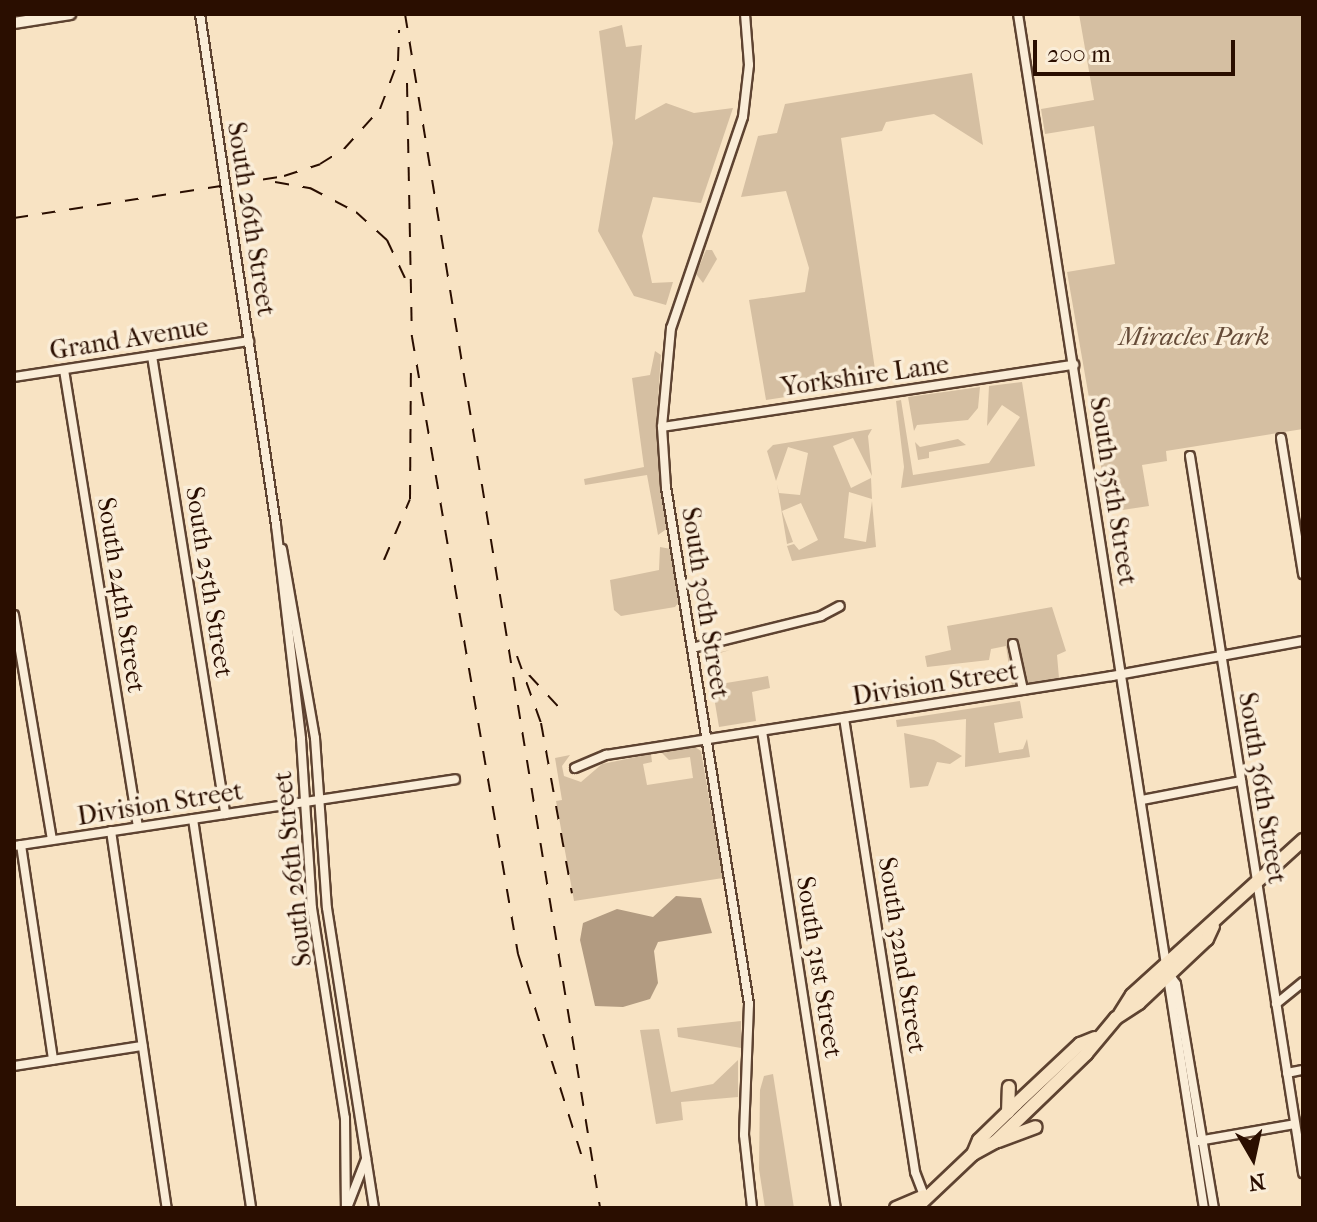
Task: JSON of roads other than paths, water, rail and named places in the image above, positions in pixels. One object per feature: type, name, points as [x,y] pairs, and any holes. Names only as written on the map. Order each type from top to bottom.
[{"type":"main road","points":[[973,1154],[979,1140],[1008,1112],[1027,1102],[1089,1052],[1095,1038],[1120,1014],[1125,1002],[1168,968],[1303,840]]},
{"type":"main road","points":[[1008,1112],[1009,1087]]},
{"type":"main road","points":[[995,1142],[1027,1102]]},
{"type":"main road","points":[[916,1208],[924,1196],[973,1154],[1036,1127]]},
{"type":"main road","points":[[896,1208],[924,1196]]},
{"type":"street","points":[[14,23],[70,14]]},
{"type":"street","name":"South 26th Street","points":[[200,14],[276,525],[312,908],[345,1118],[346,1208]]},
{"type":"street","name":"South 30th Street","points":[[745,14],[749,65],[743,117],[671,328],[662,427],[692,648],[749,1004],[744,1135],[752,1208]]},
{"type":"street","name":"South 35th Street","points":[[1018,14],[1168,968],[1176,984],[1204,1208]]},
{"type":"street","name":"Grand Avenue","points":[[14,377],[249,341]]},
{"type":"street","name":"South 25th Street","points":[[152,356],[225,814]]},
{"type":"street","name":"Yorkshire Lane","points":[[662,427],[1074,365]]},
{"type":"street","name":"South 24th Street","points":[[64,370],[138,827]]},
{"type":"street","points":[[1281,438],[1303,574]]},
{"type":"street","name":"South 36th Street","points":[[1190,456],[1303,1167]]},
{"type":"street","name":"South 26th Street","points":[[276,525],[305,666],[327,908],[374,1208]]},
{"type":"street","points":[[692,648],[821,616],[840,606]]},
{"type":"street","points":[[14,615],[52,840]]},
{"type":"street","name":"Division Street","points":[[575,768],[606,755],[1121,675],[1303,641]]},
{"type":"street","points":[[1013,644],[1023,690]]},
{"type":"street","name":"South 32nd Street","points":[[844,718],[915,1176],[924,1196]]},
{"type":"street","name":"South 31st Street","points":[[762,731],[836,1208]]},
{"type":"street","name":"Division Street","points":[[18,846],[455,779]]},
{"type":"street","points":[[1142,800],[1241,781]]},
{"type":"street","points":[[193,819],[251,1208]]},
{"type":"street","points":[[111,831],[167,1208]]},
{"type":"street","points":[[18,846],[53,1060]]},
{"type":"street","points":[[1276,1004],[1303,982]]},
{"type":"street","points":[[14,1066],[142,1046]]},
{"type":"street","points":[[1287,1073],[1303,1070]]},
{"type":"street","points":[[1198,1141],[1295,1124]]},
{"type":"street","name":"South 35th Street","points":[[1198,1141],[1214,1208]]},
{"type":"street","name":"South 26th Street","points":[[346,1208],[366,1159]]},
{"type":"railway","points":[[405,14],[600,1208]]},
{"type":"railway","points":[[14,218],[284,176],[320,164],[344,149],[380,109],[398,61],[399,30]]},
{"type":"railway","points":[[407,83],[412,337],[518,954],[583,1160]]},
{"type":"railway","points":[[275,182],[310,188],[356,212],[387,240],[405,278]]},
{"type":"railway","points":[[384,560],[410,499],[411,365]]},
{"type":"railway","points":[[517,656],[541,723],[572,893]]},
{"type":"railway","points":[[529,675],[567,716]]},
{"type":"park label","name":"Miracles Park","points":[[1194,337]]}]
